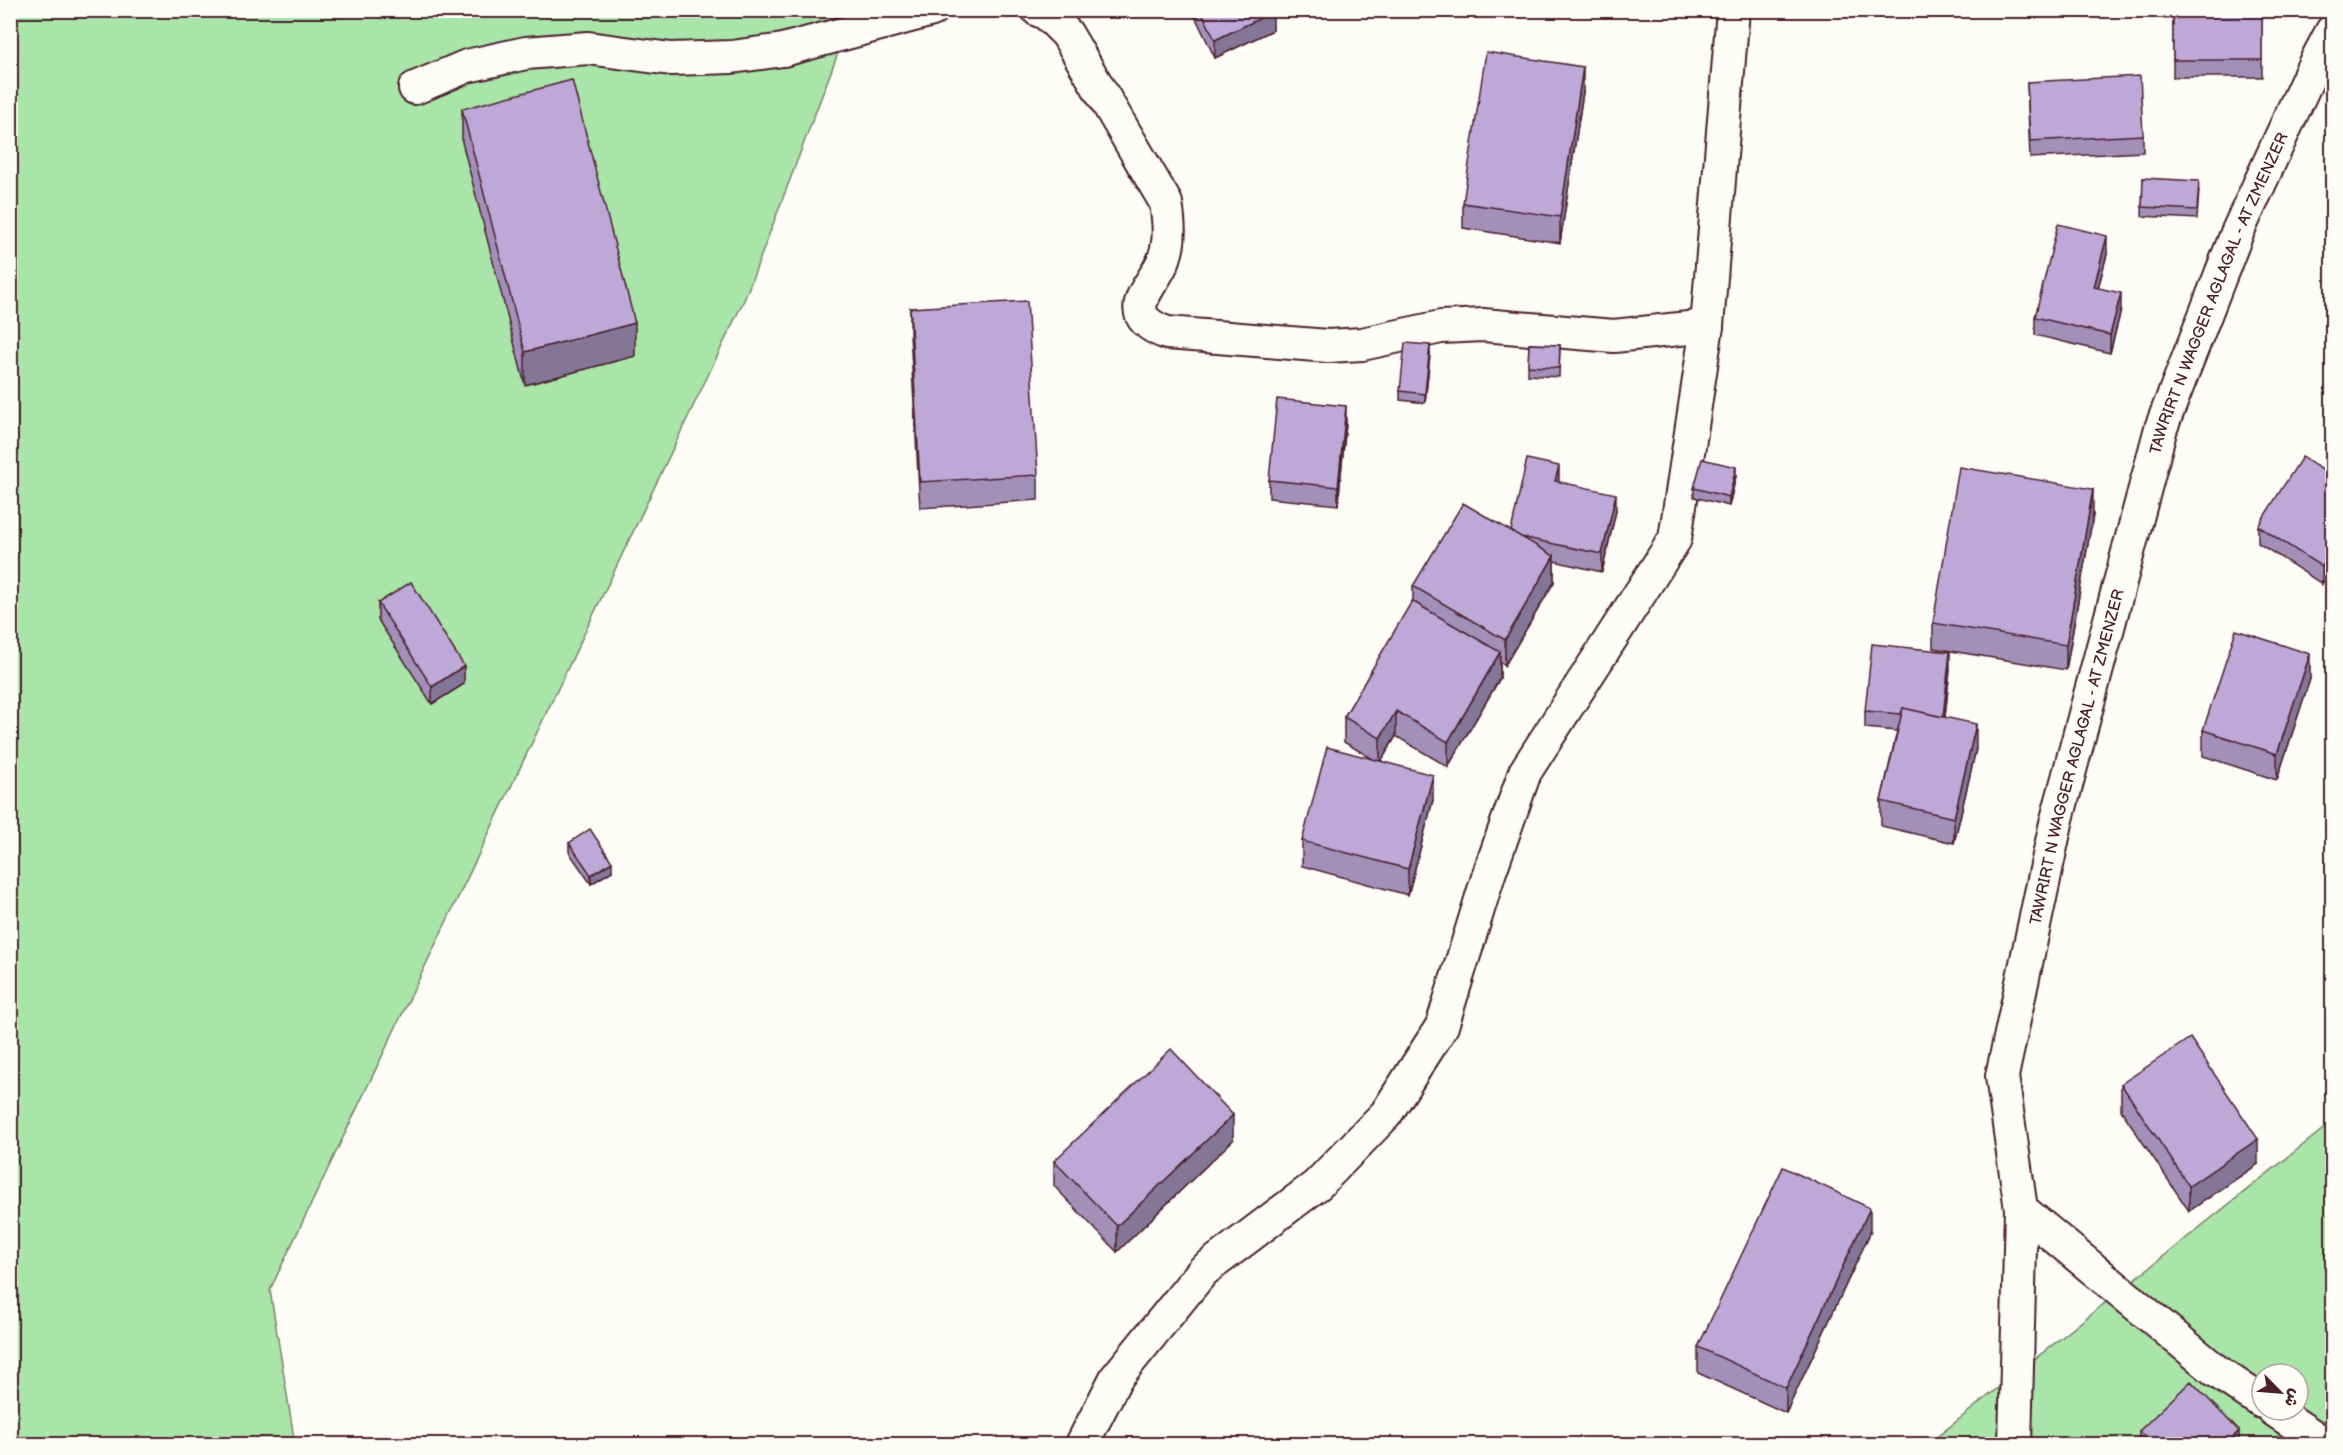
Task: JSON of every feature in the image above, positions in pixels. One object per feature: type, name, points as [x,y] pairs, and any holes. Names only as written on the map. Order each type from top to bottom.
[{"type":"street","points":[[414,88],[466,66],[525,52],[588,48],[671,58],[732,57],[783,50],[932,10]]},
{"type":"street","points":[[1038,10],[1047,14],[1067,34],[1166,203],[1170,231],[1164,260],[1143,294],[1141,307],[1144,320],[1156,329],[1167,333],[1328,346],[1362,344],[1441,327],[1483,325],[1614,336],[1707,326]]},
{"type":"street","points":[[1082,1444],[1116,1378],[1203,1271],[1317,1185],[1386,1114],[1442,1026],[1489,874],[1525,772],[1675,539],[1707,326],[1733,10]]},
{"type":"street","name":"TAWRIRT N WAGGER AGLAGAL - AT ZMENZER","points":[[2015,1444],[2021,1209],[2002,1076],[2056,823],[2161,428],[2237,233],[2332,31]]},
{"type":"street","points":[[2021,1209],[2215,1370],[2250,1394]]},
{"type":"street","points":[[2292,1422],[2325,1444]]},
{"type":"green space","points":[[10,11],[854,11],[745,298],[270,1290],[295,1444],[11,1444]]},
{"type":"green space","points":[[2332,1122],[2332,1444],[1928,1444]]},
{"type":"building","points":[[1201,10],[1272,10],[1273,12],[1215,40]]},
{"type":"building","points":[[2173,10],[2262,10],[2262,60],[2173,60]]},
{"type":"building","points":[[1486,52],[1583,67],[1560,217],[1463,203]]},
{"type":"building","points":[[2140,76],[2143,135],[2030,141],[2027,82]]},
{"type":"building","points":[[572,80],[635,323],[525,352],[462,109]]},
{"type":"building","points":[[2143,178],[2199,181],[2197,210],[2142,207]]},
{"type":"building","points":[[2058,224],[2107,236],[2094,287],[2121,293],[2110,335],[2035,317]]},
{"type":"building","points":[[1027,301],[1038,475],[920,482],[910,308]]},
{"type":"building","points":[[1405,343],[1430,345],[1425,394],[1400,391]]},
{"type":"building","points":[[1529,344],[1560,345],[1559,368],[1528,366]]},
{"type":"building","points":[[1277,399],[1346,406],[1338,487],[1269,480]]},
{"type":"building","points":[[2302,457],[2332,476],[2332,550],[2322,567],[2258,526]]},
{"type":"building","points":[[1527,459],[1559,466],[1555,481],[1616,494],[1602,554],[1521,537],[1511,531]]},
{"type":"building","points":[[1702,459],[1736,467],[1729,497],[1694,488]]},
{"type":"building","points":[[1959,467],[2093,489],[2066,645],[1933,623]]},
{"type":"building","points":[[1463,503],[1554,556],[1505,640],[1413,586]]},
{"type":"building","points":[[411,582],[464,666],[432,687],[378,603]]},
{"type":"building","points":[[1412,601],[1500,652],[1448,742],[1396,711],[1380,738],[1344,717]]},
{"type":"building","points":[[2236,630],[2310,654],[2277,754],[2203,730]]},
{"type":"building","points":[[1872,644],[1950,652],[1943,717],[1903,708],[1901,714],[1865,711]]},
{"type":"building","points":[[1903,708],[1976,724],[1954,818],[1881,801]]},
{"type":"building","points":[[1327,747],[1433,775],[1408,869],[1302,841]]},
{"type":"building","points":[[590,829],[612,862],[591,875],[569,843]]},
{"type":"building","points":[[2190,1038],[2258,1139],[2189,1186],[2121,1084]]},
{"type":"building","points":[[1171,1049],[1233,1115],[1117,1226],[1054,1161]]},
{"type":"building","points":[[1783,1167],[1870,1208],[1786,1388],[1698,1347]]},
{"type":"building","points":[[2191,1381],[2239,1431],[2226,1444],[2152,1444],[2139,1431]]}]
